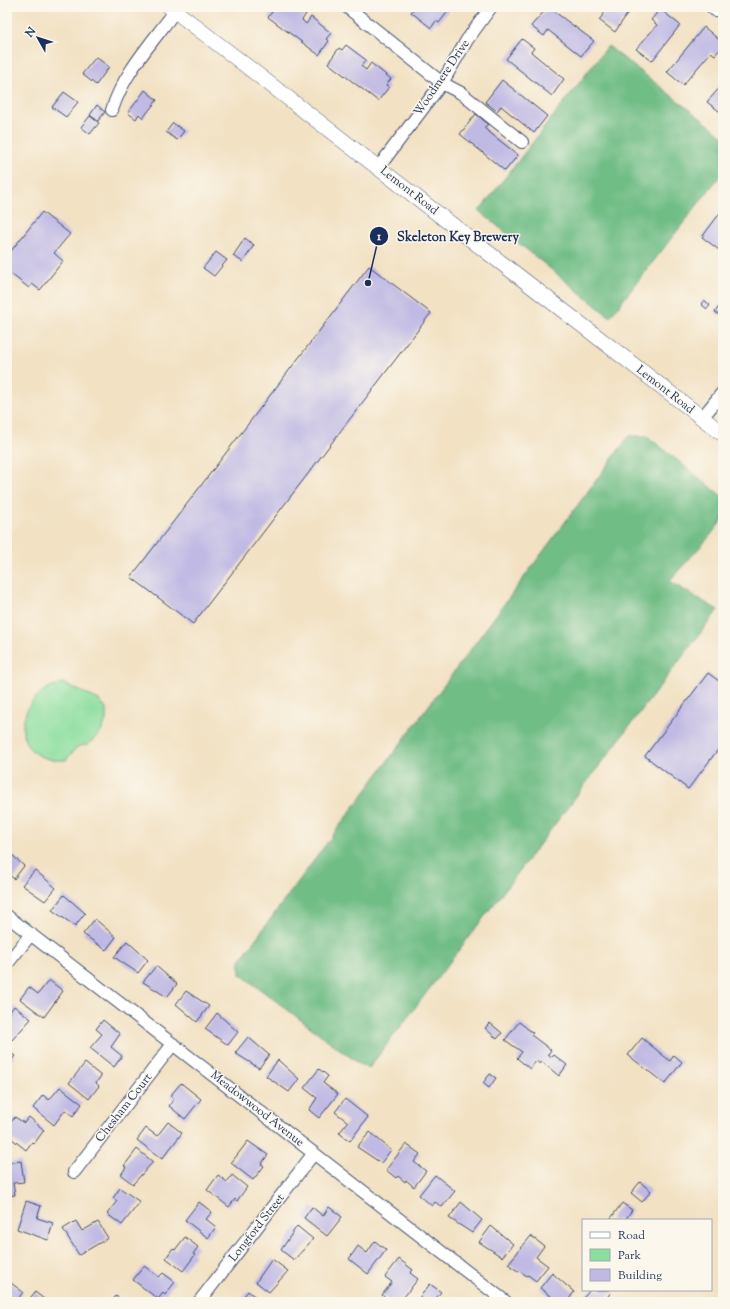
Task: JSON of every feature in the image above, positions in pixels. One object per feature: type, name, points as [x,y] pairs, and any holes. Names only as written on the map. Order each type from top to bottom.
[{"type":"main road","name":"Lemont Road","points":[[173,9],[723,434]]},
{"type":"street","points":[[347,7],[442,82],[461,93],[522,142]]},
{"type":"street","name":"Woodmere Drive","points":[[378,168],[442,82],[467,40],[491,7]]},
{"type":"street","points":[[712,7],[715,10],[723,11]]},
{"type":"street","points":[[112,110],[118,91],[126,76],[173,9]]},
{"type":"street","points":[[702,418],[723,392]]},
{"type":"street","name":"Meadowwood Avenue","points":[[7,916],[506,1302]]},
{"type":"street","points":[[7,964],[30,934]]},
{"type":"street","name":"Chesham Court","points":[[74,1172],[173,1044]]},
{"type":"street","name":"Longford Street","points":[[199,1302],[314,1153]]},
{"type":"green space","points":[[608,46],[723,136],[723,172],[610,317],[479,211]]},
{"type":"green space","points":[[629,436],[647,436],[723,497],[723,519],[710,536],[669,581],[718,610],[369,1068],[362,1066],[240,974],[240,960]]},
{"type":"green space","points":[[63,683],[99,700],[106,709],[106,720],[101,732],[89,744],[77,747],[66,760],[46,758],[32,751],[25,740],[23,726],[26,712],[34,699],[47,689]]},
{"type":"building","points":[[276,7],[297,7],[306,14],[302,20],[306,24],[311,17],[331,33],[326,39],[329,41],[319,55],[268,17]]},
{"type":"building","points":[[415,7],[446,7],[449,10],[439,23],[436,21],[431,28],[411,12]]},
{"type":"building","points":[[548,7],[594,41],[581,56],[548,30],[544,36],[531,26]]},
{"type":"building","points":[[609,7],[632,7],[615,32],[599,20]]},
{"type":"building","points":[[634,7],[642,7],[639,11]]},
{"type":"building","points":[[660,9],[680,25],[652,61],[636,49],[657,25],[651,20]]},
{"type":"building","points":[[704,27],[723,43],[723,46],[715,55],[711,52],[683,85],[667,72]]},
{"type":"building","points":[[522,39],[534,48],[531,52],[564,79],[552,96],[506,59]]},
{"type":"building","points":[[346,45],[366,60],[361,66],[366,70],[371,63],[391,79],[386,85],[389,87],[378,101],[328,63],[339,48],[342,50]]},
{"type":"building","points":[[96,57],[109,67],[96,85],[82,74]]},
{"type":"building","points":[[502,80],[547,116],[534,133],[501,106],[497,111],[485,102]]},
{"type":"building","points":[[723,84],[723,114],[707,102]]},
{"type":"building","points":[[145,90],[157,100],[143,118],[139,114],[136,119],[128,113]]},
{"type":"building","points":[[64,92],[78,102],[66,117],[52,107]]},
{"type":"building","points":[[97,105],[105,112],[98,121],[90,115]]},
{"type":"building","points":[[476,114],[488,124],[484,128],[518,155],[505,171],[460,134]]},
{"type":"building","points":[[90,116],[99,123],[90,134],[81,127]]},
{"type":"building","points":[[173,123],[184,131],[177,140],[166,132]]},
{"type":"building","points":[[723,209],[723,253],[702,237]]},
{"type":"building","points":[[42,212],[70,234],[54,253],[63,261],[40,290],[32,284],[29,288],[7,271],[7,256]]},
{"type":"building","points":[[245,238],[254,245],[243,262],[233,256]]},
{"type":"building","points":[[216,252],[227,260],[214,276],[203,268]]},
{"type":"building","points":[[369,266],[431,313],[193,624],[131,577]]},
{"type":"building","points":[[704,300],[710,305],[707,309],[701,304]]},
{"type":"building","points":[[721,304],[723,310],[719,315],[715,312]]},
{"type":"building","points":[[708,673],[723,684],[723,743],[688,789],[645,756]]},
{"type":"building","points":[[7,850],[24,866],[14,879],[7,873]]},
{"type":"building","points":[[35,870],[56,888],[45,901],[22,885]]},
{"type":"building","points":[[64,895],[85,913],[75,926],[52,910]]},
{"type":"building","points":[[95,919],[116,937],[106,950],[83,934]]},
{"type":"building","points":[[127,941],[148,960],[138,973],[114,957]]},
{"type":"building","points":[[156,966],[177,984],[167,997],[143,982]]},
{"type":"building","points":[[49,980],[63,991],[44,1017],[20,999],[29,987],[38,994]]},
{"type":"building","points":[[186,991],[209,1006],[197,1022],[176,1004]]},
{"type":"building","points":[[14,1006],[31,1019],[12,1040],[7,1036],[7,1016]]},
{"type":"building","points":[[217,1013],[238,1032],[228,1045],[205,1029]]},
{"type":"building","points":[[103,1020],[120,1034],[111,1047],[122,1056],[114,1067],[90,1048],[102,1034],[96,1029]]},
{"type":"building","points":[[519,1022],[533,1033],[531,1035],[551,1050],[548,1054],[552,1057],[554,1055],[567,1065],[559,1076],[542,1062],[540,1064],[536,1061],[530,1069],[517,1058],[522,1052],[505,1040]]},
{"type":"building","points":[[490,1023],[502,1033],[497,1039],[485,1028]]},
{"type":"building","points":[[248,1037],[269,1055],[259,1068],[235,1053]]},
{"type":"building","points":[[642,1038],[670,1061],[674,1055],[682,1062],[665,1084],[628,1055]]},
{"type":"building","points":[[7,1050],[15,1056],[7,1066]]},
{"type":"building","points":[[278,1060],[299,1079],[289,1092],[266,1076]]},
{"type":"building","points":[[85,1063],[101,1076],[96,1083],[99,1086],[89,1099],[69,1083]]},
{"type":"building","points":[[319,1069],[328,1076],[323,1083],[338,1094],[319,1118],[309,1110],[317,1098],[304,1088]]},
{"type":"building","points":[[490,1074],[496,1078],[489,1088],[483,1083]]},
{"type":"building","points":[[181,1083],[201,1099],[185,1119],[169,1106],[174,1099],[170,1096]]},
{"type":"building","points":[[60,1087],[82,1104],[73,1116],[65,1110],[54,1125],[33,1108],[43,1095],[49,1100]]},
{"type":"building","points":[[345,1099],[368,1117],[350,1141],[339,1133],[348,1122],[335,1112]]},
{"type":"building","points":[[15,1117],[24,1123],[29,1117],[44,1130],[34,1144],[32,1142],[26,1150],[7,1135],[7,1127]]},
{"type":"building","points":[[168,1122],[182,1133],[162,1159],[137,1140],[146,1128],[157,1136]]},
{"type":"building","points":[[370,1132],[391,1150],[381,1163],[357,1147]]},
{"type":"building","points":[[248,1141],[268,1155],[261,1164],[264,1166],[253,1180],[231,1163]]},
{"type":"building","points":[[406,1144],[420,1154],[414,1162],[426,1171],[414,1187],[406,1180],[405,1182],[398,1176],[396,1178],[386,1170]]},
{"type":"building","points":[[137,1149],[153,1162],[133,1184],[121,1175],[126,1167],[124,1166]]},
{"type":"building","points":[[21,1161],[24,1182],[13,1183],[15,1195],[7,1196],[7,1163]]},
{"type":"building","points":[[218,1175],[227,1182],[232,1175],[247,1187],[237,1201],[235,1199],[229,1207],[207,1190]]},
{"type":"building","points":[[435,1175],[455,1191],[442,1207],[435,1202],[432,1206],[419,1195]]},
{"type":"building","points":[[640,1182],[651,1191],[642,1202],[631,1193]]},
{"type":"building","points":[[120,1188],[140,1202],[122,1225],[107,1214],[117,1201],[113,1198]]},
{"type":"building","points":[[26,1201],[41,1206],[37,1218],[53,1223],[48,1240],[17,1229]]},
{"type":"building","points":[[199,1202],[212,1212],[206,1219],[216,1227],[208,1238],[185,1220]]},
{"type":"building","points":[[461,1202],[482,1220],[472,1233],[449,1218]]},
{"type":"building","points":[[622,1203],[632,1210],[626,1219],[611,1218]]},
{"type":"building","points":[[312,1207],[323,1216],[329,1207],[342,1217],[327,1236],[304,1218]]},
{"type":"building","points":[[76,1221],[82,1231],[98,1222],[108,1238],[79,1255],[63,1229]]},
{"type":"building","points":[[297,1226],[313,1239],[294,1260],[281,1250]]},
{"type":"building","points":[[491,1226],[513,1244],[502,1257],[479,1242]]},
{"type":"building","points":[[531,1236],[544,1246],[536,1257],[548,1266],[536,1281],[508,1264]]},
{"type":"building","points":[[185,1237],[198,1247],[193,1254],[195,1255],[183,1271],[166,1258],[173,1248],[175,1250]]},
{"type":"building","points":[[375,1241],[386,1250],[368,1274],[349,1259],[358,1246],[367,1253]]},
{"type":"building","points":[[272,1259],[288,1271],[269,1292],[256,1282]]},
{"type":"building","points":[[399,1259],[413,1270],[410,1273],[418,1279],[400,1302],[391,1302],[382,1295],[392,1282],[385,1277]]},
{"type":"building","points":[[144,1266],[159,1277],[163,1273],[175,1282],[165,1295],[163,1293],[158,1299],[133,1280]]},
{"type":"building","points":[[552,1273],[574,1292],[567,1302],[561,1302],[555,1298],[554,1299],[540,1288]]},
{"type":"building","points":[[7,1280],[23,1292],[16,1302],[7,1302]]},
{"type":"building","points":[[430,1284],[441,1292],[433,1302],[416,1302]]},
{"type":"building","points":[[248,1291],[262,1302],[239,1302]]},
{"type":"building","points":[[589,1291],[611,1292],[604,1302],[580,1302]]},
{"type":"building","points":[[35,1292],[48,1302],[27,1302]]},
{"type":"building","points":[[116,1296],[123,1302],[111,1302]]},
{"type":"place","name":"Skeleton Key Brewery","points":[[368,283]]}]
